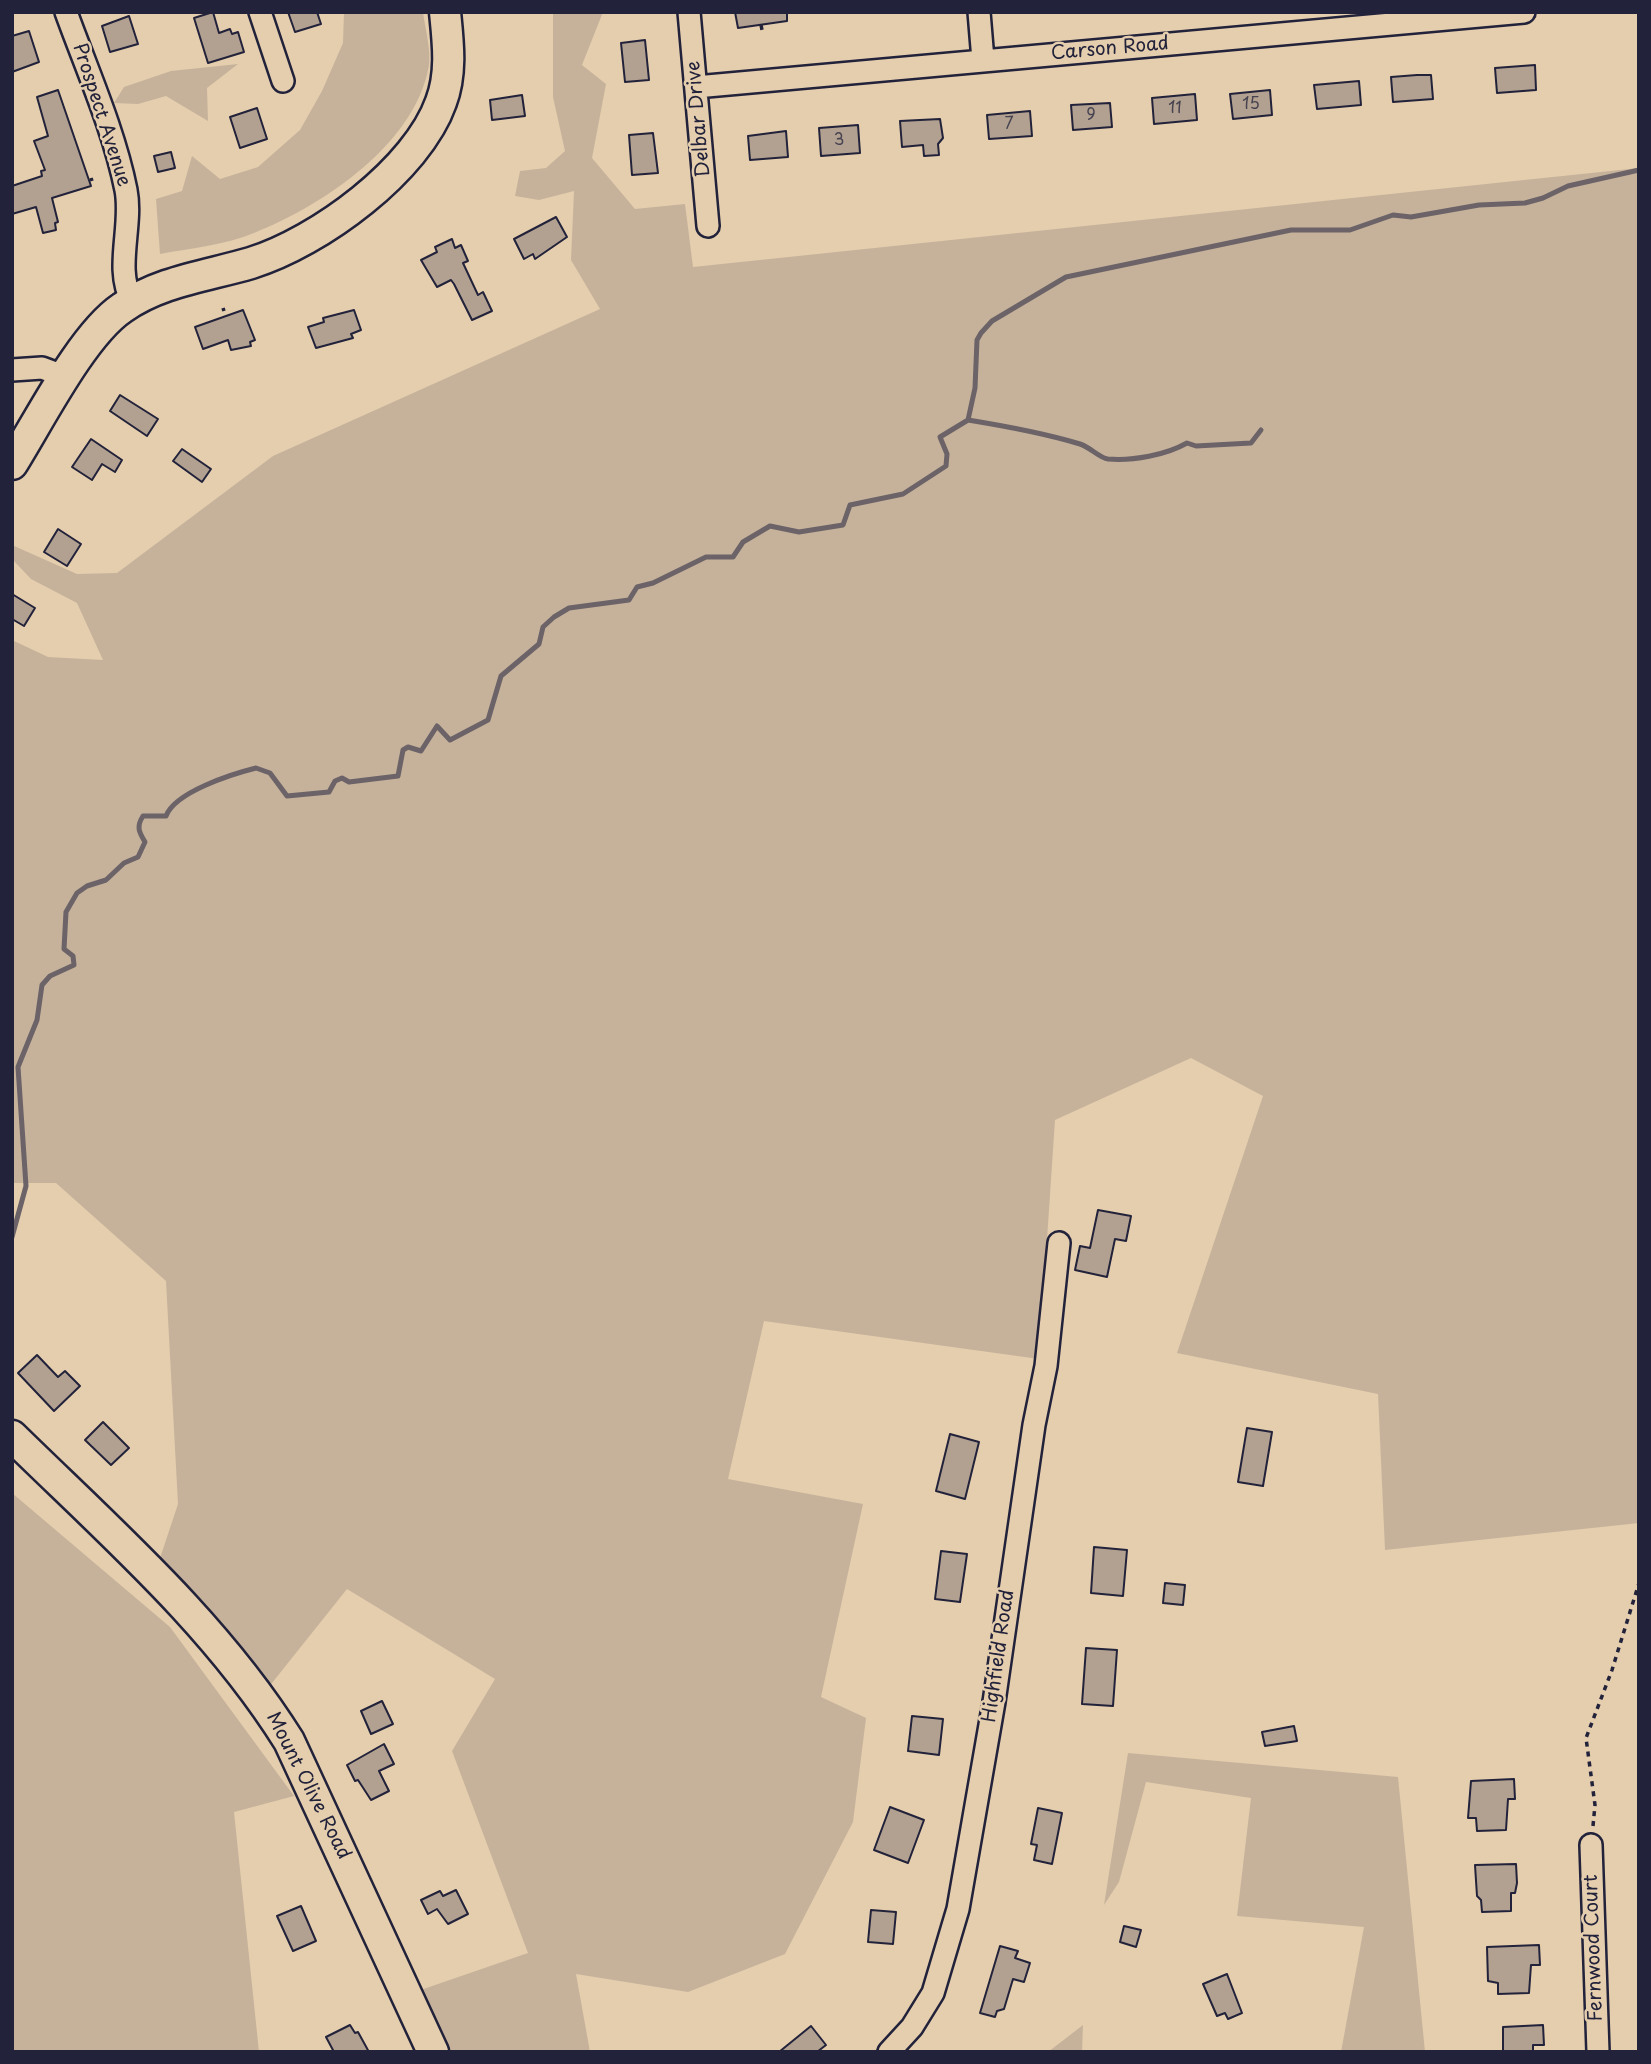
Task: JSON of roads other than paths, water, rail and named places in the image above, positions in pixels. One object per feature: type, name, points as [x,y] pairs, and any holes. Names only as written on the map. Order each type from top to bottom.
[{"type":"street","name":"Prospect Avenue","points":[[66,12],[122,174],[128,215],[125,278],[132,301]]},
{"type":"street","points":[[260,12],[283,81]]},
{"type":"street","points":[[12,464],[98,329],[132,301],[158,289],[253,262],[287,248],[334,221],[380,183],[422,136],[441,102],[449,57],[445,12]]},
{"type":"street","name":"Delbar Drive","points":[[689,12],[709,226]]},
{"type":"street","points":[[979,12],[983,60]]},
{"type":"street","name":"Carson Road","points":[[696,87],[1524,12]]},
{"type":"street","points":[[12,370],[43,368],[66,377]]},
{"type":"street","name":"Highfield Road","points":[[889,2052],[912,2027],[933,1993],[958,1909],[994,1702],[1034,1426],[1046,1366],[1059,1243]]},
{"type":"street","name":"Mount Olive Road","points":[[12,1436],[181,1603],[264,1702],[289,1741],[433,2052]]},
{"type":"street","name":"Fernwood Court","points":[[1591,1845],[1598,2052]]},
{"type":"waterway","points":[[12,1237],[26,1186],[18,1067],[37,1020],[42,985],[50,976],[74,965],[73,956],[64,949],[66,912],[77,893],[87,886],[106,880],[124,863],[138,857],[145,842],[139,829],[143,816],[166,816],[180,799],[205,785],[256,768],[270,773],[287,796],[329,792],[335,781],[342,778],[349,782],[398,776],[403,750],[408,747],[421,751],[437,726],[450,740],[488,720],[501,676],[539,644],[543,627],[569,608],[629,600],[637,587],[653,583],[706,557],[733,557],[743,542],[770,526],[799,532],[843,525],[850,505],[903,494],[946,466],[947,454],[940,437],[968,420],[975,388],[977,340],[981,333],[992,321],[1066,277],[1291,230],[1350,230],[1393,215],[1411,217],[1479,205],[1525,203],[1568,186],[1639,170]]},
{"type":"waterway","points":[[968,420],[1066,440],[1084,445],[1105,458],[1118,459],[1159,454],[1187,443],[1196,446],[1251,443],[1261,430]]}]
